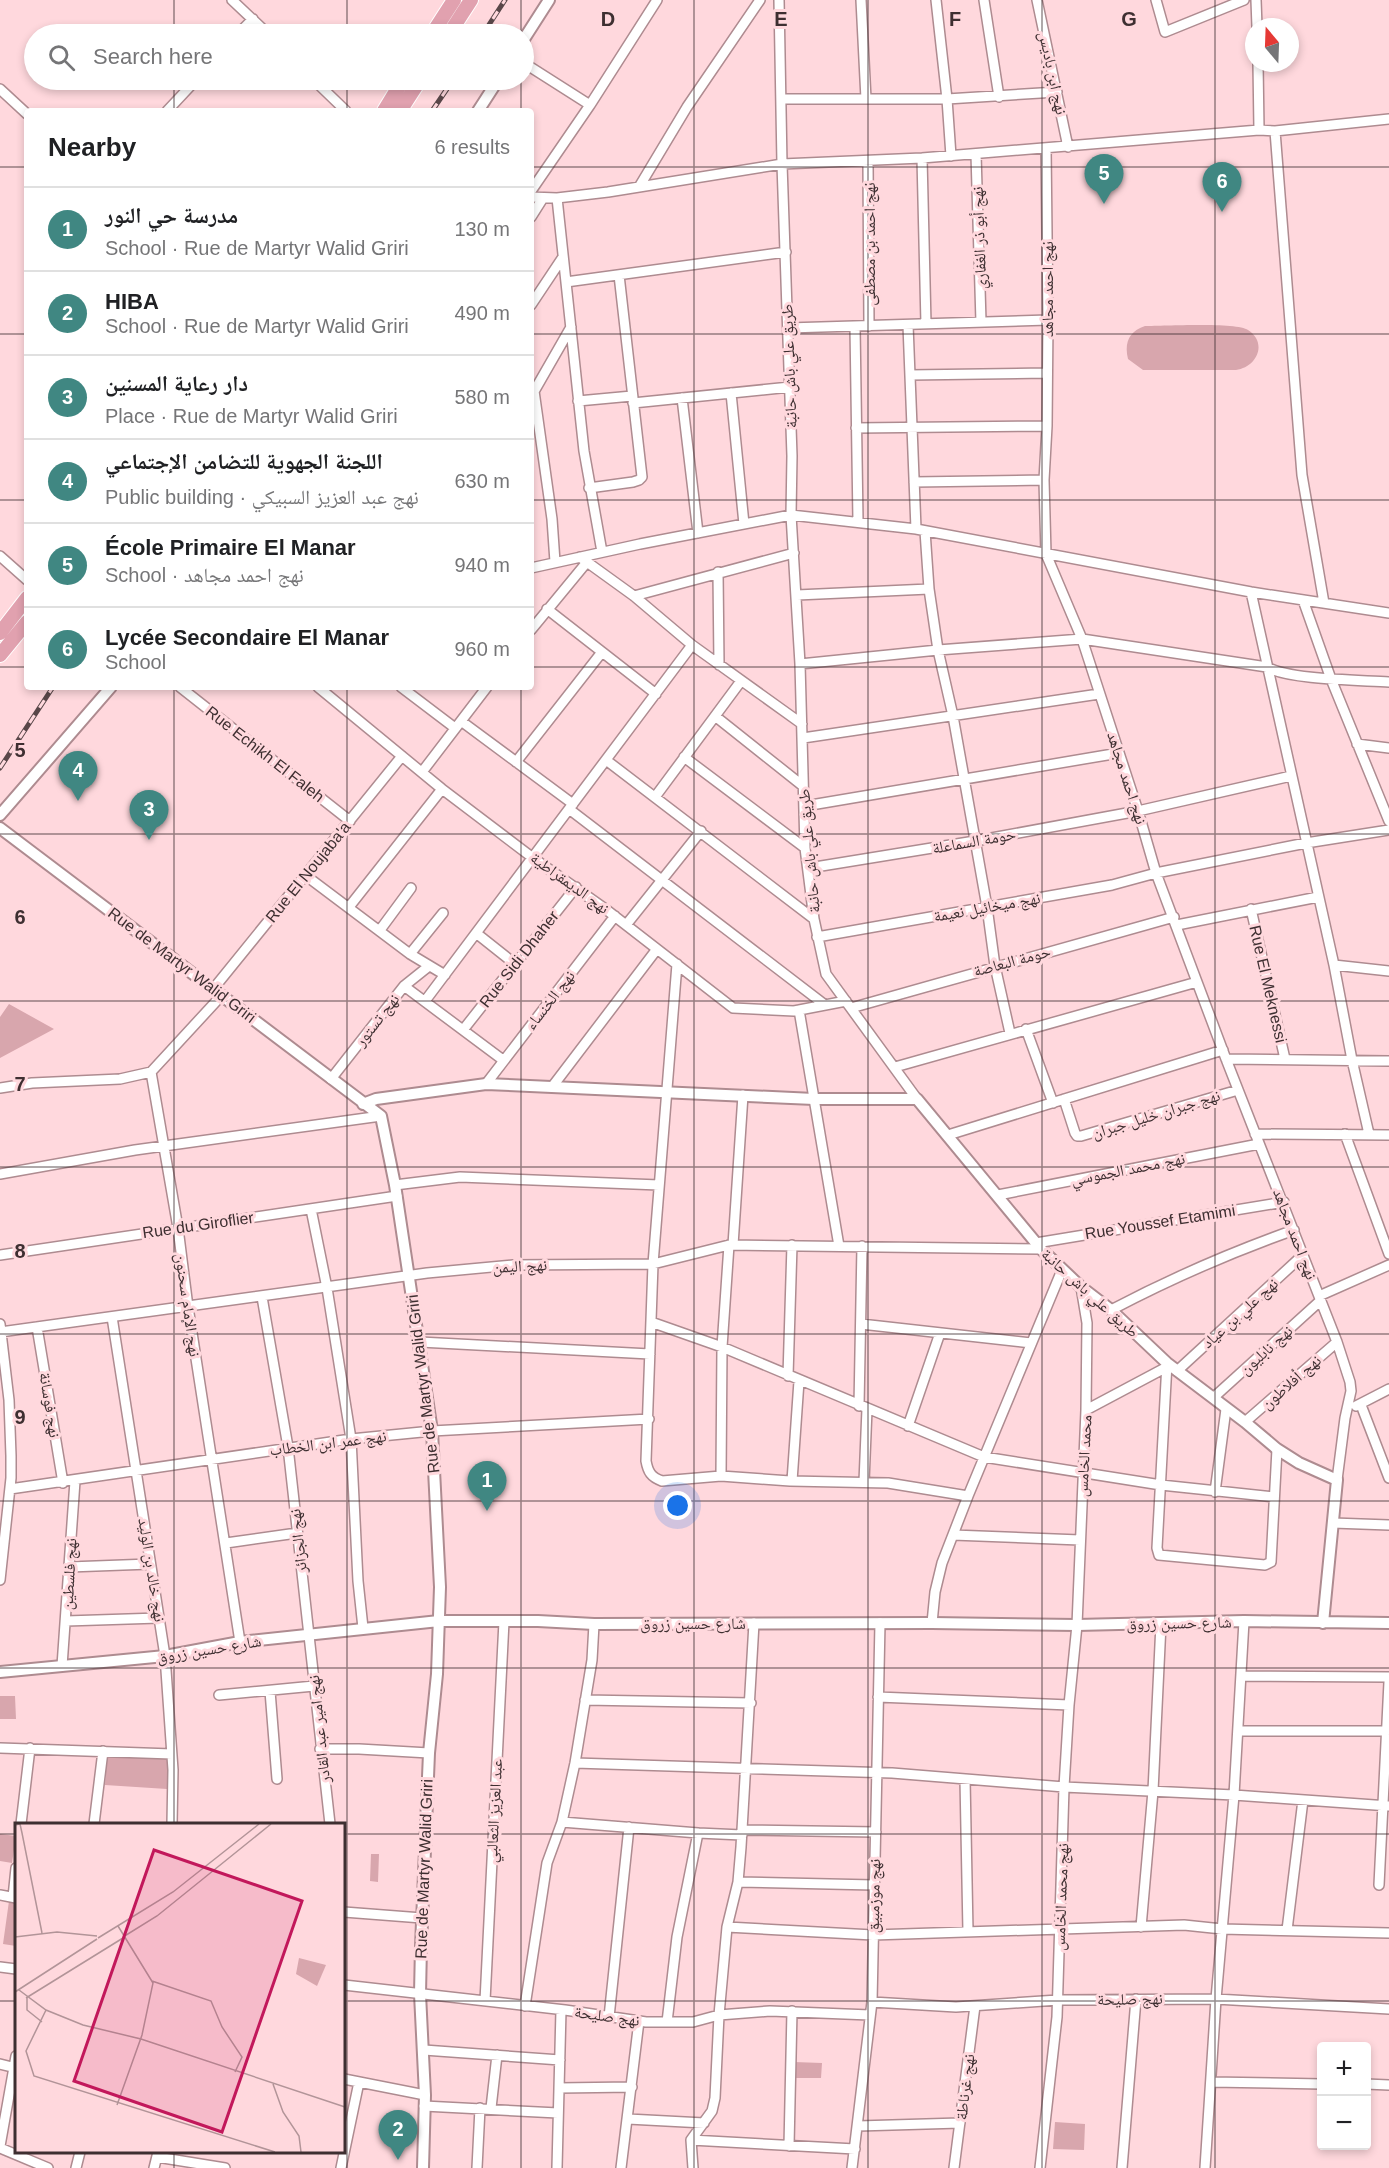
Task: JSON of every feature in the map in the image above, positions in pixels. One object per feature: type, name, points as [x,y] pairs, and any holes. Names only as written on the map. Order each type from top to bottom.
[{"type":"main road","points":[[438,24],[454,0]]},
{"type":"main road","points":[[455,24],[471,0]]},
{"type":"main road","points":[[386,108],[397,90]]},
{"type":"main road","points":[[402,108],[414,90]]},
{"type":"main road","points":[[0,633],[24,602]]},
{"type":"main road","points":[[0,655],[24,626]]},
{"type":"street","points":[[232,0],[258,24]]},
{"type":"street","points":[[534,24],[549,0]]},
{"type":"street","points":[[534,187],[590,105],[657,0]]},
{"type":"street","points":[[639,187],[687,107],[760,0]]},
{"type":"street","name":"طريق علي باش حانبة","points":[[779,0],[792,456],[791,515],[797,595],[803,786],[806,848],[814,919],[826,974],[917,1099],[1038,1246],[1062,1270],[1111,1310],[1166,1365],[1245,1422],[1277,1449],[1299,1463],[1337,1480]]},
{"type":"street","points":[[861,0],[866,99]]},
{"type":"street","points":[[936,0],[951,156]]},
{"type":"street","points":[[984,0],[999,97]]},
{"type":"street","name":"نهج ابن باديس","points":[[1037,0],[1068,147]]},
{"type":"street","points":[[1156,0],[1165,32],[1244,0]]},
{"type":"street","points":[[1256,0],[1257,18]]},
{"type":"street","points":[[248,24],[253,19]]},
{"type":"street","points":[[534,69],[590,105]]},
{"type":"street","points":[[1258,72],[1258,130]]},
{"type":"street","points":[[0,89],[24,111]]},
{"type":"street","points":[[170,108],[187,90]]},
{"type":"street","points":[[324,90],[343,108]]},
{"type":"street","points":[[480,108],[492,90]]},
{"type":"street","points":[[781,99],[947,99],[1057,92]]},
{"type":"street","points":[[534,197],[557,198],[782,164],[922,159],[1258,130],[1275,131],[1389,119]]},
{"type":"street","points":[[1275,131],[1302,475],[1324,603]]},
{"type":"street","name":"نهج احمد مجاهد","points":[[1046,148],[1047,426],[1044,480],[1046,554],[1082,639],[1156,873],[1224,1055],[1284,1202],[1337,1342],[1350,1382],[1348,1408]]},
{"type":"street","name":"نهج أبو ذر الغفاري","points":[[976,154],[981,322]]},
{"type":"street","points":[[922,159],[926,324]]},
{"type":"street","name":"نهج احمد بن مصطفى","points":[[868,161],[869,326]]},
{"type":"street","points":[[534,212],[543,198]]},
{"type":"street","points":[[557,198],[589,488],[602,552]]},
{"type":"street","points":[[566,282],[786,252]]},
{"type":"street","points":[[534,300],[563,257]]},
{"type":"street","points":[[589,488],[641,479],[620,275]]},
{"type":"street","points":[[788,328],[1047,320]]},
{"type":"street","points":[[908,325],[914,482],[920,530],[938,650],[953,716],[987,907],[995,966],[1010,1033]]},
{"type":"street","points":[[534,392],[571,327]]},
{"type":"street","points":[[855,327],[858,521]]},
{"type":"street","points":[[910,375],[1046,373]]},
{"type":"street","points":[[578,401],[682,398],[790,387]]},
{"type":"street","points":[[731,393],[744,524]]},
{"type":"street","points":[[682,398],[698,533]]},
{"type":"street","points":[[534,401],[552,519],[555,562]]},
{"type":"street","points":[[856,428],[1047,426]]},
{"type":"street","points":[[914,482],[1044,480]]},
{"type":"street","points":[[534,567],[791,515],[920,530],[1251,592],[1389,613]]},
{"type":"street","points":[[634,596],[794,553]]},
{"type":"street","points":[[0,556],[24,577]]},
{"type":"street","points":[[583,559],[634,596],[692,645],[802,724]]},
{"type":"street","points":[[534,626],[583,559]]},
{"type":"street","points":[[718,572],[719,665]]},
{"type":"street","points":[[797,595],[929,589]]},
{"type":"street","points":[[1251,592],[1370,1134]]},
{"type":"street","points":[[1303,600],[1330,679],[1389,822]]},
{"type":"street","points":[[547,609],[656,694]]},
{"type":"street","points":[[800,664],[1082,639],[1267,667],[1279,672],[1330,679],[1389,682]]},
{"type":"street","points":[[425,1001],[692,645]]},
{"type":"street","points":[[516,762],[602,652]]},
{"type":"street","points":[[655,797],[741,681]]},
{"type":"street","points":[[0,815],[108,690]]},
{"type":"street","name":"Rue Echikh El Faleh","points":[[184,690],[350,821]]},
{"type":"street","name":"نهج الديمقراطية","points":[[322,690],[442,789],[615,916],[733,1008],[799,1010],[825,1005],[848,1004]]},
{"type":"street","points":[[406,690],[516,762],[571,806],[617,848],[825,1005]]},
{"type":"street","points":[[422,772],[486,690]]},
{"type":"street","points":[[803,738],[1099,694]]},
{"type":"street","points":[[715,716],[803,786]]},
{"type":"street","points":[[1357,744],[1389,748]]},
{"type":"street","points":[[805,806],[1119,753]]},
{"type":"street","name":"Rue El Noujaba'a","points":[[218,992],[305,875],[402,756]]},
{"type":"street","points":[[684,758],[806,848]]},
{"type":"street","points":[[606,760],[814,919]]},
{"type":"street","name":"حومة السماعلة","points":[[809,868],[1138,811],[1291,776]]},
{"type":"street","points":[[349,907],[442,789]]},
{"type":"street","name":"Rue de Martyr Walid Griri","points":[[0,828],[381,1116],[410,1276],[432,1431],[440,1587],[438,1674],[429,1753],[422,1918],[420,1994],[424,2050],[423,2168]]},
{"type":"street","name":"نهج ميخائيل نعيمة","points":[[817,937],[1112,885],[1156,873],[1306,843],[1389,830]]},
{"type":"street","points":[[626,925],[701,831]]},
{"type":"street","points":[[305,875],[410,954],[445,975]]},
{"type":"street","name":"Rue Sidi Dhaher","points":[[463,1030],[576,887]]},
{"type":"street","points":[[380,930],[411,888]]},
{"type":"street","name":"حومة البعاصة","points":[[848,1004],[1175,921],[1318,897]]},
{"type":"street","name":"Rue El Meknessi","points":[[1251,909],[1284,1059]]},
{"type":"street","points":[[410,954],[443,913]]},
{"type":"street","name":"نهج الخنساء","points":[[486,1084],[615,916]]},
{"type":"street","points":[[476,933],[515,964]]},
{"type":"street","points":[[552,1087],[657,949]]},
{"type":"street","points":[[677,964],[653,1264],[646,1461],[648,1471],[654,1478],[662,1481],[721,1476],[792,1481],[888,1483],[968,1496]]},
{"type":"street","points":[[1334,965],[1389,971]]},
{"type":"street","name":"نهج تستور","points":[[331,1079],[404,986],[429,966]]},
{"type":"street","points":[[895,1067],[1197,982]]},
{"type":"street","points":[[404,986],[503,1060]]},
{"type":"street","points":[[0,1088],[32,1083],[120,1079],[151,1072],[218,992]]},
{"type":"street","points":[[799,1010],[839,1246]]},
{"type":"street","points":[[1026,1029],[1053,1103]]},
{"type":"street","points":[[948,1135],[1224,1055],[1284,1059],[1389,1061]]},
{"type":"street","name":"نهج الإمام سحنون","points":[[151,1072],[178,1228],[188,1307],[240,1642]]},
{"type":"street","points":[[363,1104],[376,1099],[486,1084],[814,1099],[917,1099]]},
{"type":"street","name":"نهج جبران خليل جبران","points":[[1064,1100],[1075,1133],[1081,1136],[1238,1090]]},
{"type":"street","points":[[721,1476],[722,1347],[743,1095]]},
{"type":"street","points":[[0,1174],[164,1147],[381,1116]]},
{"type":"street","points":[[1255,1134],[1389,1135]]},
{"type":"street","points":[[1345,1134],[1389,1254]]},
{"type":"street","name":"نهج محمد الجموسي","points":[[998,1195],[1259,1144]]},
{"type":"street","name":"Rue du Giroflier","points":[[0,1255],[311,1209],[460,1177],[659,1185]]},
{"type":"street","name":"Rue Youssef Etamimi","points":[[1038,1246],[1284,1202]]},
{"type":"street","points":[[311,1209],[327,1288],[351,1439],[358,1581],[363,1628]]},
{"type":"street","points":[[1111,1310],[1147,1291],[1248,1246],[1294,1230]]},
{"type":"street","name":"نهج اليمن","points":[[0,1329],[38,1327],[410,1276],[513,1265],[653,1264],[731,1245],[1038,1246]]},
{"type":"street","points":[[789,1376],[792,1245]]},
{"type":"street","points":[[862,1246],[864,1482]]},
{"type":"street","name":"نهج علي بن عياد","points":[[1177,1371],[1303,1255]]},
{"type":"street","name":"نهج نابليون","points":[[1213,1398],[1319,1299],[1389,1265]]},
{"type":"street","points":[[932,1623],[935,1592],[942,1563],[1062,1270]]},
{"type":"street","name":"محمد الخامس","points":[[1077,1625],[1086,1410],[1087,1323],[1081,1287]]},
{"type":"street","name":"نهج الجزائر","points":[[262,1297],[288,1447],[308,1634]]},
{"type":"street","name":"نهج خالد بن الوليد","points":[[112,1317],[165,1656],[172,1754],[172,1823]]},
{"type":"street","points":[[651,1322],[722,1347],[984,1457],[1161,1485],[1274,1497]]},
{"type":"street","points":[[861,1324],[1031,1342]]},
{"type":"street","name":"نهج فوسانة","points":[[38,1327],[63,1483]]},
{"type":"street","points":[[0,1329],[11,1478],[0,1580]]},
{"type":"street","points":[[908,1426],[940,1333]]},
{"type":"street","points":[[420,1342],[651,1354]]},
{"type":"street","name":"نهج أفلاطون","points":[[1245,1422],[1337,1342]]},
{"type":"street","points":[[1086,1410],[1166,1365]]},
{"type":"street","points":[[1166,1365],[1156,1548],[1161,1556],[1269,1564],[1273,1557],[1277,1449]]},
{"type":"street","points":[[792,1481],[799,1381]]},
{"type":"street","points":[[1323,1623],[1337,1480],[1348,1408],[1361,1405],[1389,1389]]},
{"type":"street","points":[[1361,1405],[1389,1478]]},
{"type":"street","points":[[1215,1492],[1226,1409]]},
{"type":"street","name":"نهج عمر ابن الخطاب","points":[[10,1490],[351,1439],[432,1431],[649,1419]]},
{"type":"street","points":[[0,1479],[11,1478]]},
{"type":"street","name":"نهج فلسطين","points":[[62,1666],[75,1481]]},
{"type":"street","points":[[1333,1523],[1389,1525]]},
{"type":"street","points":[[226,1543],[297,1533]]},
{"type":"street","points":[[953,1535],[1080,1540]]},
{"type":"street","points":[[69,1567],[150,1564]]},
{"type":"street","points":[[66,1621],[159,1617]]},
{"type":"street","name":"شارع حسين زروق","points":[[0,1672],[165,1656],[240,1642],[439,1621],[594,1624],[1077,1625],[1244,1621],[1389,1623]]},
{"type":"street","name":"عبد العزيز الثعالبي","points":[[485,2001],[504,1621]]},
{"type":"street","points":[[1205,2168],[1216,1999],[1234,1795],[1244,1621]]},
{"type":"street","points":[[693,2168],[691,2140],[712,2110],[715,2098],[719,2015],[728,1927],[738,1882],[751,1703],[754,1623]]},
{"type":"street","name":"نهج موزمبيق","points":[[852,2168],[872,2002],[880,1623]]},
{"type":"street","points":[[525,2006],[547,1863],[562,1822],[576,1763],[594,1624]]},
{"type":"street","points":[[1141,1927],[1153,1791],[1161,1624]]},
{"type":"street","name":"نهج محمد الخامس","points":[[1040,2168],[1058,2000],[1064,1787],[1077,1625]]},
{"type":"street","name":"نهج امير عبد القادر","points":[[308,1634],[330,1823]]},
{"type":"street","points":[[1241,1676],[1389,1677]]},
{"type":"street","points":[[1379,1885],[1386,1806],[1389,1682]]},
{"type":"street","points":[[219,1695],[314,1686]]},
{"type":"street","points":[[270,1691],[277,1779]]},
{"type":"street","points":[[878,1698],[1069,1705]]},
{"type":"street","points":[[585,1700],[751,1703]]},
{"type":"street","points":[[1238,1731],[1387,1735]]},
{"type":"street","points":[[0,1748],[172,1754]]},
{"type":"street","points":[[21,1823],[30,1748]]},
{"type":"street","points":[[320,1749],[429,1753]]},
{"type":"street","points":[[94,1823],[103,1751]]},
{"type":"street","points":[[576,1763],[877,1772],[1064,1787],[1234,1795],[1386,1806]]},
{"type":"street","points":[[965,1779],[968,1932]]},
{"type":"street","points":[[1287,1930],[1303,1800]]},
{"type":"street","points":[[562,1822],[698,1833],[876,1832]]},
{"type":"street","points":[[609,2017],[629,1827]]},
{"type":"street","points":[[667,2022],[677,1937],[698,1833]]},
{"type":"street","points":[[738,1882],[874,1885]]},
{"type":"street","points":[[0,1895],[15,1897]]},
{"type":"street","points":[[345,1912],[422,1918]]},
{"type":"street","points":[[728,1927],[873,1935],[1184,1925],[1222,1929],[1389,1933]]},
{"type":"street","points":[[0,1967],[15,1969]]},
{"type":"street","name":"نهج صليحة","points":[[345,1985],[639,2021],[700,2021],[719,2015],[792,2011],[870,2015]]},
{"type":"street","points":[[1122,2168],[1136,1999]]},
{"type":"street","name":"نهج صليحة","points":[[872,2002],[957,2007],[1058,2000],[1216,1999],[1389,2009]]},
{"type":"street","name":"نهج غرناطة","points":[[954,2168],[975,2006]]},
{"type":"street","points":[[557,2168],[561,2010]]},
{"type":"street","points":[[789,2146],[792,2011]]},
{"type":"street","points":[[621,2168],[639,2021]]},
{"type":"street","points":[[424,2050],[560,2060]]},
{"type":"street","points":[[491,2108],[497,2055]]},
{"type":"street","points":[[0,2064],[15,2067]]},
{"type":"street","points":[[15,2072],[0,2147],[48,2168]]},
{"type":"street","points":[[345,2079],[424,2101],[480,2108],[558,2113]]},
{"type":"street","points":[[346,2136],[359,2082]]},
{"type":"street","points":[[1211,2082],[1317,2084]]},
{"type":"street","points":[[1371,2084],[1389,2085]]},
{"type":"street","points":[[559,2088],[632,2087]]},
{"type":"street","points":[[477,2168],[480,2108]]},
{"type":"street","points":[[628,2119],[704,2123]]},
{"type":"street","points":[[858,2126],[960,2122]]},
{"type":"street","points":[[691,2140],[855,2149]]},
{"type":"street","points":[[76,2168],[80,2153]]},
{"type":"street","points":[[341,2168],[343,2153]]},
{"type":"street","points":[[154,2168],[157,2154],[225,2168]]},
{"type":"shaded area","points":[[1216,325],[1241,328],[1254,335],[1259,348],[1250,364],[1236,370],[1143,370],[1128,359],[1127,343],[1135,331],[1145,326]]},
{"type":"shaded area","points":[[9,1004],[54,1029],[0,1058],[0,1017]]},
{"type":"shaded area","points":[[0,1696],[15,1696],[16,1719],[0,1719]]},
{"type":"shaded area","points":[[107,1755],[169,1758],[167,1789],[105,1785]]},
{"type":"shaded area","points":[[0,1834],[15,1836],[12,1863],[0,1861]]},
{"type":"shaded area","points":[[371,1854],[379,1854],[378,1882],[370,1881]]},
{"type":"shaded area","points":[[9,1901],[15,1902],[15,1946],[3,1944]]},
{"type":"shaded area","points":[[794,2062],[822,2063],[821,2078],[792,2078]]},
{"type":"shaded area","points":[[1055,2122],[1085,2124],[1084,2150],[1053,2149]]},
{"type":"railway","points":[[489,24],[505,0]]},
{"type":"railway","points":[[434,108],[446,90]]},
{"type":"railway","points":[[0,768],[51,690]]},
{"type":"place","name":"École Primaire El Manar","points":[[1104,204]]},
{"type":"place","name":"Lycée Secondaire El Manar","points":[[1222,212]]},
{"type":"place","name":"اللجنة الجهوية للتضامن الإجتماعي","points":[[78,801]]},
{"type":"place","name":"دار رعاية المسنين","points":[[149,840]]},
{"type":"place","name":"مدرسة حي النور","points":[[487,1511]]},
{"type":"place","name":"HIBA","points":[[398,2160]]}]
